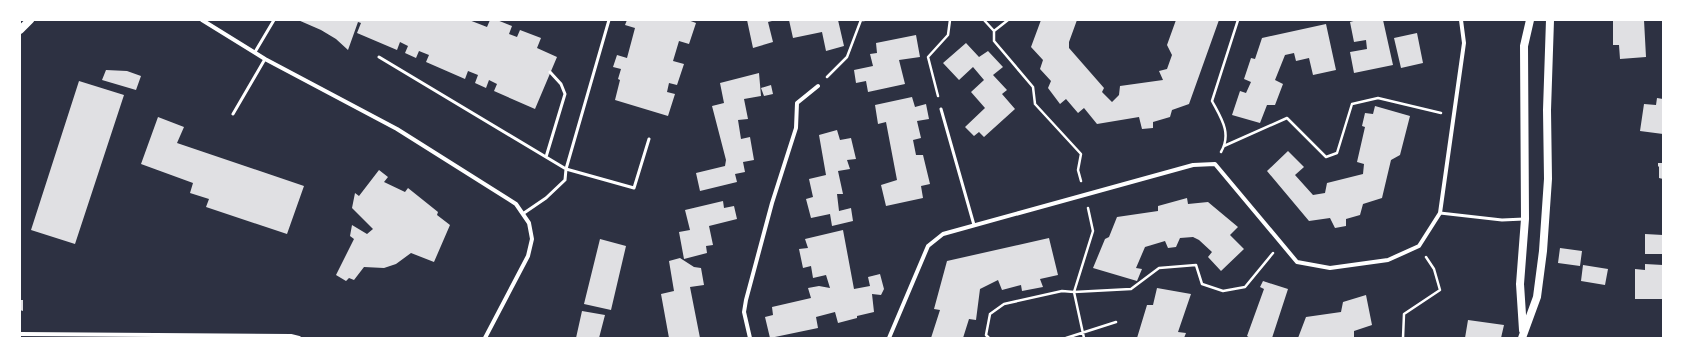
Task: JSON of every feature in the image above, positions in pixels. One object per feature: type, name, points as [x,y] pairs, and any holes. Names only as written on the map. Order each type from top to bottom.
[{"type":"main road","points":[[20,30],[30,20]]},
{"type":"main road","points":[[1523,337],[1520,284],[1526,219],[1524,46],[1530,20]]},
{"type":"main road","points":[[1523,337],[1536,297],[1543,251],[1548,180],[1547,110],[1550,20]]},
{"type":"street","points":[[202,20],[265,59],[397,129],[506,196],[516,204],[530,223],[532,239],[528,256],[485,338]]},
{"type":"street","points":[[889,338],[928,246],[943,234],[1193,165],[1215,164],[1297,262],[1330,268],[1388,260],[1419,246],[1440,213],[1464,43],[1461,20]]},
{"type":"street","points":[[750,338],[744,312],[746,300],[772,203],[796,128],[797,102],[818,86]]},
{"type":"street","points":[[20,334],[291,336],[299,338]]},
{"type":"lane","points":[[255,52],[274,20]]},
{"type":"lane","points":[[524,213],[546,198],[565,180],[566,169],[609,20]]},
{"type":"lane","points":[[379,57],[566,169],[634,188],[649,139]]},
{"type":"lane","points":[[233,114],[265,59]]},
{"type":"lane","points":[[546,157],[565,94],[561,84],[550,72]]},
{"type":"lane","points":[[941,109],[974,225]]},
{"type":"lane","points":[[1440,213],[1502,220],[1526,219]]},
{"type":"path","points":[[818,86],[847,57],[862,20]]},
{"type":"path","points":[[941,109],[928,57],[948,34],[950,20]]},
{"type":"path","points":[[984,20],[994,31],[994,41],[1033,86],[1035,104],[1081,154],[1078,170],[1094,232],[1074,292],[1084,338]]},
{"type":"path","points":[[994,31],[1008,20]]},
{"type":"path","points":[[1215,164],[1224,146],[1225,126],[1212,101],[1238,20]]},
{"type":"path","points":[[1224,146],[1287,118],[1326,157],[1337,152],[1352,104],[1378,98],[1454,116]]},
{"type":"path","points":[[989,338],[986,335],[990,314],[1004,304],[1062,291],[1074,292],[1131,289],[1159,268],[1196,265],[1202,284],[1223,291],[1246,287],[1280,243]]},
{"type":"path","points":[[1403,338],[1404,314],[1440,290],[1434,269],[1419,246]]},
{"type":"path","points":[[1066,338],[1116,322]]},
{"type":"building","points":[[298,20],[469,20],[487,27],[490,20],[497,20],[512,26],[509,34],[517,37],[520,30],[541,38],[537,48],[557,57],[535,109],[494,91],[497,84],[489,80],[486,88],[475,83],[478,75],[468,71],[465,79],[426,62],[429,55],[419,51],[416,58],[405,53],[408,46],[400,42],[397,50],[357,33],[361,23],[358,22],[348,50],[336,39],[321,30]]},
{"type":"building","points":[[627,20],[688,20],[696,23],[689,44],[679,41],[673,61],[684,64],[677,85],[669,83],[667,92],[675,94],[668,116],[615,100],[621,69],[613,67],[617,55],[627,58],[635,28],[625,25]]},
{"type":"building","points":[[747,20],[776,20],[768,22],[773,42],[753,48]]},
{"type":"building","points":[[789,20],[838,20],[844,46],[826,51],[822,32],[793,38]]},
{"type":"building","points":[[1041,20],[1077,20],[1069,42],[1069,48],[1104,88],[1102,92],[1112,102],[1119,95],[1120,86],[1163,80],[1159,71],[1167,69],[1172,55],[1167,45],[1176,20],[1219,20],[1189,104],[1172,110],[1170,117],[1153,122],[1153,128],[1142,129],[1139,117],[1097,124],[1084,108],[1078,113],[1066,99],[1060,104],[1048,88],[1051,81],[1040,69],[1043,60],[1031,47]]},
{"type":"building","points":[[1357,20],[1383,20],[1393,65],[1354,73],[1350,52],[1367,49],[1366,40],[1354,42],[1350,22]]},
{"type":"building","points":[[1613,20],[1644,20],[1646,57],[1620,59],[1619,45],[1613,45]]},
{"type":"building","points":[[1326,24],[1336,70],[1313,75],[1309,58],[1296,61],[1294,53],[1285,55],[1275,80],[1283,84],[1275,105],[1267,105],[1260,123],[1232,115],[1240,91],[1246,93],[1251,82],[1244,79],[1251,58],[1255,59],[1262,38]]},
{"type":"building","points":[[1417,33],[1423,63],[1401,68],[1394,38]]},
{"type":"building","points":[[916,35],[920,57],[899,60],[905,84],[868,92],[866,81],[856,83],[854,70],[873,66],[870,54],[877,53],[876,43]]},
{"type":"building","points":[[966,43],[979,57],[988,51],[1003,67],[993,75],[1007,90],[1002,94],[1015,109],[984,137],[979,132],[974,136],[965,127],[985,108],[971,92],[984,80],[973,67],[959,80],[943,63]]},
{"type":"building","points":[[106,70],[127,71],[141,76],[136,90],[102,80]]},
{"type":"building","points":[[759,73],[761,96],[744,99],[748,119],[738,120],[741,139],[750,137],[754,160],[743,162],[745,172],[735,174],[737,182],[700,191],[696,173],[725,166],[726,160],[712,106],[724,103],[720,83]]},
{"type":"building","points":[[79,81],[124,95],[75,244],[31,230]]},
{"type":"building","points":[[771,85],[773,94],[764,96],[761,88]]},
{"type":"building","points":[[912,97],[915,107],[926,104],[929,119],[917,121],[921,138],[913,140],[916,155],[923,155],[930,184],[921,186],[923,198],[886,206],[881,185],[897,180],[886,122],[878,124],[875,105]]},
{"type":"building","points":[[1657,98],[1663,99],[1663,134],[1640,131],[1644,104],[1656,105]]},
{"type":"building","points":[[1375,106],[1410,116],[1400,155],[1391,160],[1382,198],[1363,204],[1360,215],[1346,219],[1346,226],[1335,228],[1330,218],[1309,221],[1267,171],[1288,151],[1304,167],[1295,175],[1313,195],[1325,193],[1327,183],[1363,174],[1364,164],[1357,162],[1365,127],[1362,126],[1365,113],[1373,114]]},
{"type":"building","points":[[158,117],[184,127],[177,143],[304,186],[287,234],[206,207],[209,199],[190,193],[193,183],[141,164]]},
{"type":"building","points":[[837,130],[840,140],[851,138],[856,159],[847,160],[850,169],[838,171],[843,194],[837,194],[839,211],[851,208],[853,221],[832,226],[830,214],[811,218],[806,199],[813,197],[809,179],[826,175],[819,135]]},
{"type":"building","points":[[1658,163],[1663,163],[1663,179],[1659,178]]},
{"type":"building","points":[[379,170],[388,177],[384,182],[405,192],[408,188],[438,212],[437,215],[450,225],[434,262],[411,253],[396,264],[384,268],[364,267],[354,280],[349,278],[346,281],[336,275],[354,239],[350,236],[352,225],[367,234],[373,229],[352,208],[355,193],[359,196]]},
{"type":"building","points":[[1187,198],[1188,204],[1208,202],[1238,227],[1230,235],[1244,249],[1221,271],[1208,257],[1212,252],[1199,240],[1193,237],[1180,238],[1176,247],[1168,248],[1165,241],[1145,247],[1136,268],[1142,269],[1137,281],[1093,268],[1105,239],[1109,237],[1117,217],[1158,211],[1158,206]]},
{"type":"building","points":[[723,201],[724,208],[734,206],[737,219],[709,226],[713,245],[706,246],[707,253],[684,259],[679,232],[690,230],[685,210]]},
{"type":"building","points":[[843,230],[854,289],[870,286],[868,277],[880,274],[884,289],[881,295],[872,294],[874,312],[838,323],[835,312],[816,317],[818,328],[770,338],[765,317],[773,315],[772,307],[811,298],[808,288],[819,286],[830,288],[826,275],[813,278],[811,266],[803,268],[799,249],[808,248],[805,239]]},
{"type":"building","points":[[1645,234],[1663,235],[1663,254],[1645,254]]},
{"type":"building","points":[[1049,238],[1058,275],[1040,279],[1043,287],[1022,291],[1021,285],[1002,290],[998,280],[980,289],[976,320],[969,319],[963,338],[931,338],[940,310],[934,309],[947,261]]},
{"type":"building","points":[[600,239],[626,246],[611,310],[584,304]]},
{"type":"building","points":[[1560,248],[1582,251],[1580,266],[1558,263]]},
{"type":"building","points":[[680,258],[694,267],[701,268],[704,285],[690,287],[700,338],[669,338],[661,294],[674,291],[669,261]]},
{"type":"building","points":[[1645,264],[1663,265],[1663,299],[1635,299],[1635,269],[1645,270]]},
{"type":"building","points":[[1583,265],[1608,269],[1605,285],[1581,281]]},
{"type":"building","points":[[1263,281],[1288,289],[1272,338],[1250,338],[1247,336],[1264,289],[1260,287]]},
{"type":"building","points":[[1157,288],[1191,294],[1178,332],[1186,333],[1184,338],[1137,338],[1147,305],[1153,305]]},
{"type":"building","points":[[1366,295],[1372,325],[1354,331],[1354,338],[1298,338],[1306,317],[1341,312],[1343,302]]},
{"type":"building","points":[[20,300],[23,300],[23,311],[20,310]]},
{"type":"building","points":[[582,311],[605,315],[599,338],[576,338]]},
{"type":"building","points":[[1468,320],[1504,325],[1501,338],[1465,338]]}]
